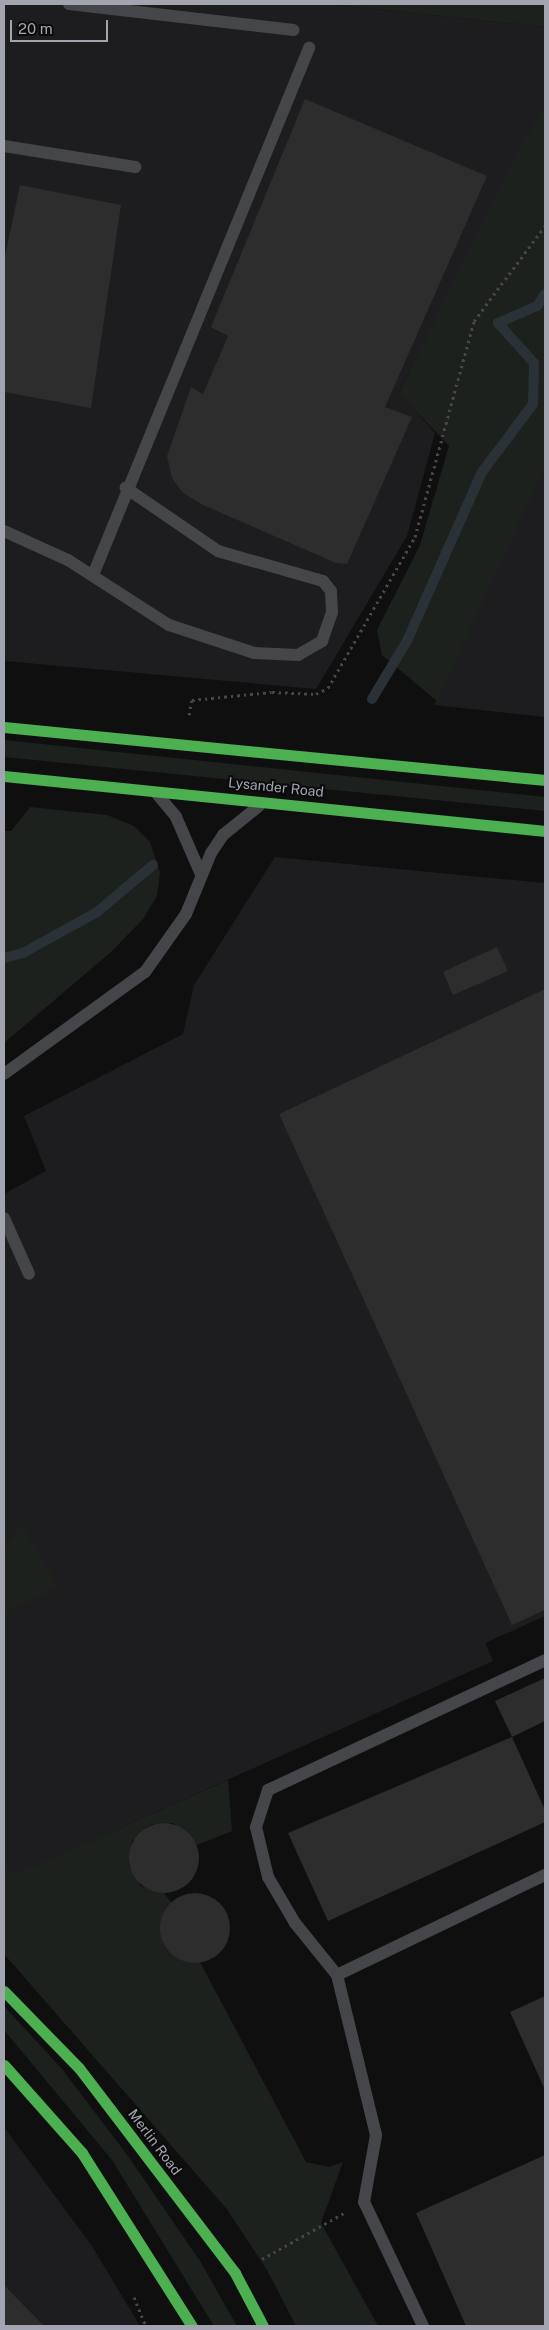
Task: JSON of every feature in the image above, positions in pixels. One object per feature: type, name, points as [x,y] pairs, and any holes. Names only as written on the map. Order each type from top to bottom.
[{"type":"street","points":[[4,727],[545,780]]},
{"type":"street","name":"Lysander Road","points":[[4,776],[267,800],[545,831]]},
{"type":"street","name":"Merlin Road","points":[[4,1991],[80,2068],[235,2273],[263,2326]]},
{"type":"street","points":[[4,2065],[82,2153],[192,2326]]},
{"type":"lane","points":[[69,4],[293,30]]},
{"type":"lane","points":[[93,575],[126,488],[309,48]]},
{"type":"lane","points":[[4,146],[135,167]]},
{"type":"lane","points":[[4,531],[93,575],[169,625],[254,653],[298,655],[322,641],[332,612],[331,591],[323,580],[218,551],[126,488]]},
{"type":"lane","points":[[154,790],[176,817],[200,872]]},
{"type":"lane","points":[[4,1074],[145,972],[186,914],[200,872],[223,836],[267,800]]},
{"type":"lane","points":[[4,1218],[29,1274]]},
{"type":"lane","points":[[424,2326],[364,2202],[376,2135],[337,1975],[296,1923],[268,1877],[256,1827],[268,1790],[545,1660]]},
{"type":"lane","points":[[337,1975],[545,1875]]},
{"type":"path","points":[[189,716],[192,700],[272,692],[316,694],[328,688],[415,536],[474,321],[545,226]]},
{"type":"path","points":[[235,2273],[364,2202]]},
{"type":"path","points":[[133,2293],[146,2326]]},
{"type":"shaded area","points":[[4,4],[327,4],[545,27],[545,111],[399,392],[435,433],[407,536],[316,689],[4,661]]},
{"type":"shaded area","points":[[327,4],[545,4],[545,27]]},
{"type":"shaded area","points":[[545,106],[545,468],[437,701],[382,655],[377,630],[420,545],[449,446],[399,393],[513,160]]},
{"type":"shaded area","points":[[545,468],[545,717],[434,705],[517,524]]},
{"type":"shaded area","points":[[4,740],[545,797],[545,811],[4,757]]},
{"type":"shaded area","points":[[30,807],[107,815],[134,826],[150,842],[160,872],[157,896],[143,919],[111,952],[4,1043],[4,831],[11,831]]},
{"type":"shaded area","points":[[275,857],[545,883],[545,1616],[485,1643],[493,1661],[15,1875],[4,1865],[4,1194],[46,1171],[24,1116],[183,1034],[194,985]]},
{"type":"shaded area","points":[[22,1524],[59,1587],[4,1614],[4,1548]]},
{"type":"shaded area","points":[[228,1780],[232,1831],[197,1845],[173,1823],[150,1825],[132,1841],[129,1865],[141,1886],[164,1893],[171,1902],[161,1921],[164,1943],[179,1958],[200,1962],[306,2162],[329,2167],[343,2162],[321,2223],[378,2326],[296,2326],[267,2270],[226,2208],[4,1954],[4,1865],[16,1874]]},
{"type":"shaded area","points":[[4,2006],[62,2069],[128,2156],[200,2261],[237,2326],[214,2326],[112,2160],[4,2030]]},
{"type":"shaded area","points":[[4,2127],[92,2246],[140,2326],[4,2326]]},
{"type":"building","points":[[305,99],[487,176],[385,407],[412,417],[347,564],[336,563],[201,504],[182,492],[172,478],[167,456],[191,387],[203,394],[228,336],[211,327]]},
{"type":"building","points":[[20,185],[121,205],[91,408],[4,392],[4,261]]},
{"type":"building","points":[[497,947],[508,971],[453,995],[443,972]]},
{"type":"building","points":[[545,989],[545,1610],[512,1625],[279,1114]]},
{"type":"building","points":[[545,1678],[545,1721],[512,1737],[495,1701]]},
{"type":"building","points":[[512,1737],[545,1810],[545,1822],[328,1921],[288,1833]]},
{"type":"building","points":[[171,1823],[184,1829],[193,1838],[197,1844],[199,1858],[197,1872],[189,1883],[178,1891],[157,1893],[150,1891],[139,1883],[131,1872],[129,1851],[131,1844],[139,1833],[150,1825]]},
{"type":"building","points":[[195,1893],[214,1899],[224,1909],[230,1928],[224,1947],[214,1957],[195,1963],[176,1957],[166,1947],[160,1928],[166,1909],[176,1899]]},
{"type":"building","points":[[545,1996],[545,2090],[510,2012]]},
{"type":"building","points":[[545,2155],[545,2326],[466,2326],[416,2213]]},
{"type":"building","points":[[4,2285],[44,2326],[4,2326]]},
{"type":"waterway","points":[[372,699],[407,641],[482,472],[533,404],[534,363],[498,323],[537,306],[545,294]]},
{"type":"waterway","points":[[4,958],[23,953],[97,912],[153,865]]},
{"type":"traffic: fast","points":[[4,727],[545,780]]},
{"type":"traffic: fast","points":[[4,776],[545,831]]},
{"type":"traffic: fast","points":[[4,1991],[79,2068],[235,2273],[263,2326]]},
{"type":"traffic: fast","points":[[4,2065],[82,2153],[192,2326]]}]
